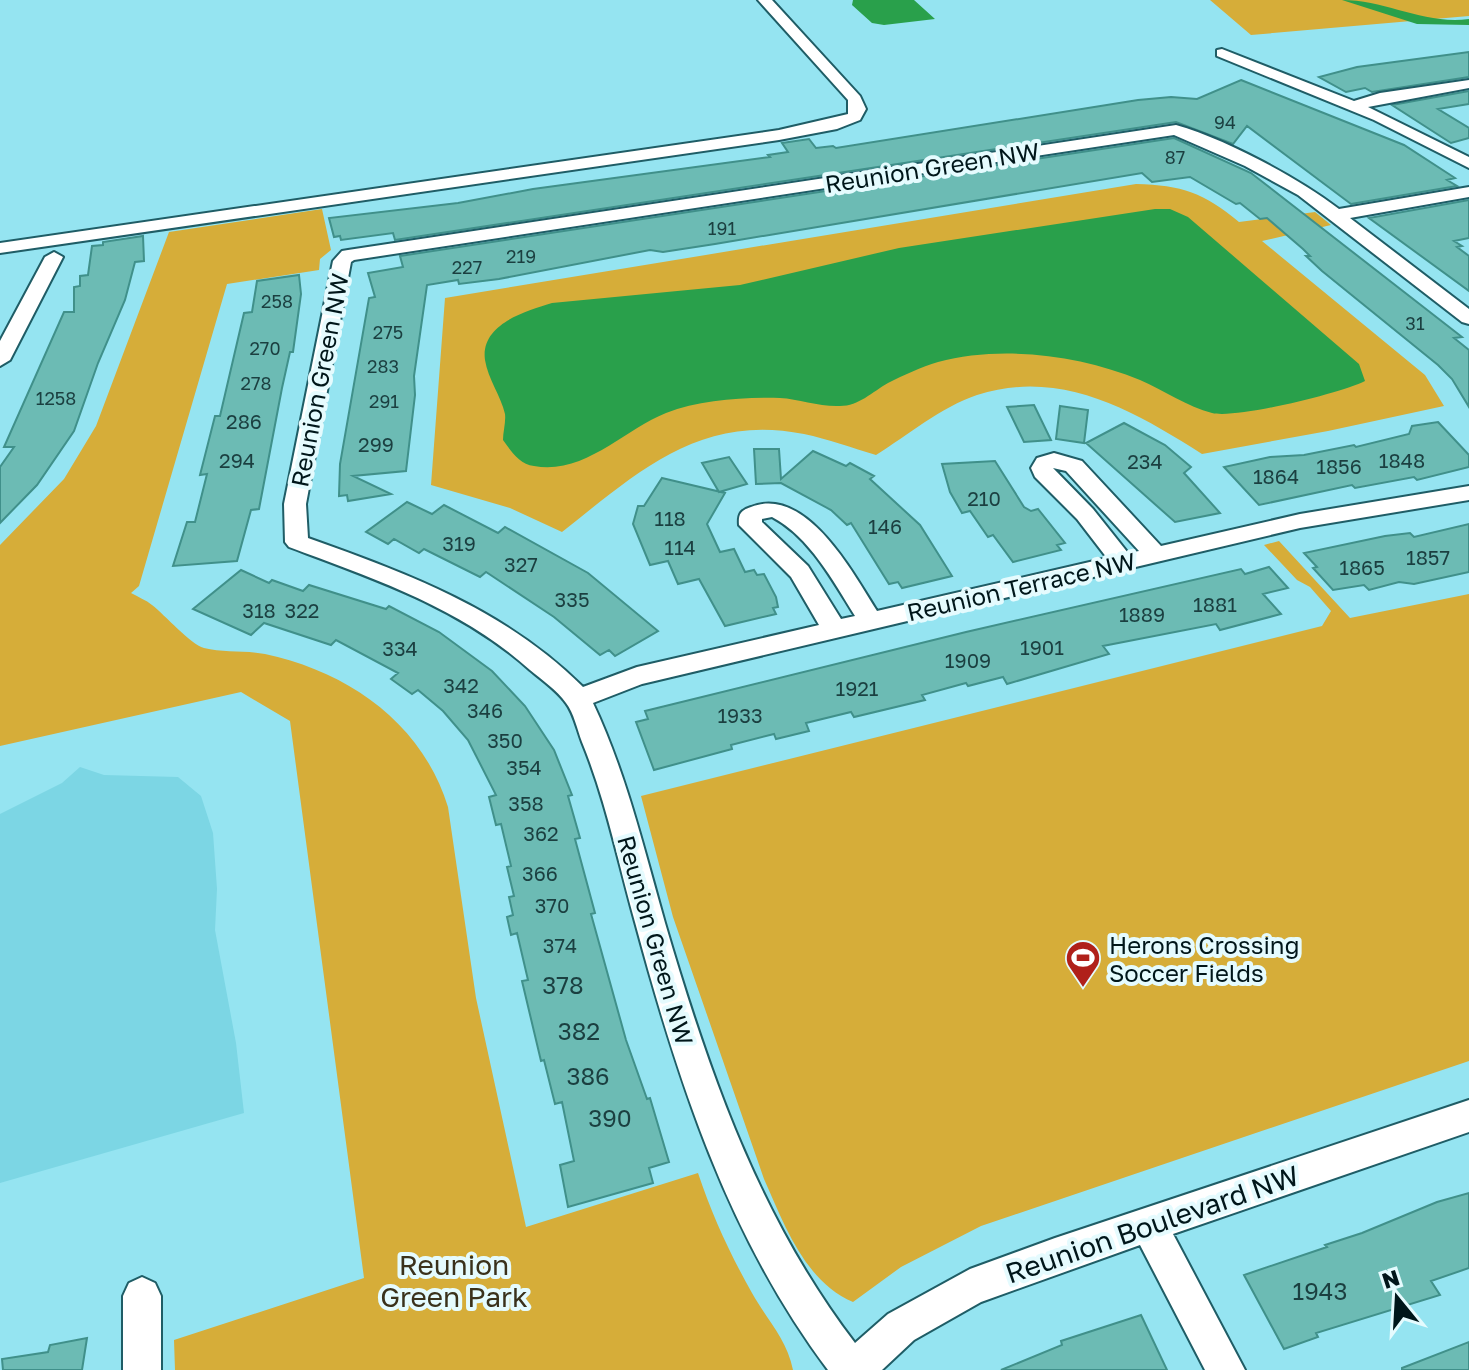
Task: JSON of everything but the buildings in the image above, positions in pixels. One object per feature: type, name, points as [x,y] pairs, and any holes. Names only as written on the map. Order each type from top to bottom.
[{"type":"street","points":[[0,248],[779,135],[837,124],[855,117],[858,109],[850,92],[765,0]]},
{"type":"street","points":[[1222,53],[1257,64],[1271,73],[1434,143],[1469,163]]},
{"type":"street","points":[[1353,107],[1380,98],[1469,84]]},
{"type":"street","name":"Reunion Green NW","points":[[853,1370],[822,1334],[763,1239],[732,1171],[694,1071],[670,995],[605,761],[577,699],[527,651],[482,618],[440,596],[297,542],[295,504],[339,269],[348,255],[1162,131],[1186,133],[1304,191],[1469,318]]},
{"type":"street","points":[[1337,215],[1469,192]]},
{"type":"street","points":[[0,360],[54,257]]},
{"type":"street","points":[[0,320],[21,317]]},
{"type":"street","points":[[1122,562],[1085,514],[1046,477],[1042,468],[1045,463],[1054,460],[1074,466],[1155,554]]},
{"type":"street","name":"Reunion Terrace NW","points":[[577,699],[637,676],[1155,554],[1300,521],[1469,493]]},
{"type":"street","points":[[834,629],[807,578],[781,548],[751,525],[750,516],[763,509],[779,511],[792,519],[840,574],[871,621]]},
{"type":"street","name":"Reunion Boulevard NW","points":[[853,1370],[901,1327],[970,1288],[1469,1116]]},
{"type":"street","points":[[1149,1225],[1226,1370]]},
{"type":"street","points":[[142,1296],[142,1370]]},
{"type":"shaded area","points":[[853,0],[914,0],[935,19],[884,25],[872,23],[852,5]]},
{"type":"shaded area","points":[[1342,0],[1374,4],[1436,19],[1469,19],[1469,25],[1417,24]]},
{"type":"shaded area","points":[[1170,209],[1188,217],[1359,364],[1365,381],[1289,404],[1225,414],[1203,410],[1140,380],[1092,364],[1040,355],[988,354],[925,366],[847,405],[751,398],[707,402],[679,409],[570,464],[553,467],[529,465],[516,456],[503,440],[505,414],[487,367],[485,348],[497,328],[530,310],[552,303],[740,285],[899,248]]},
{"type":"shaded area","points":[[80,767],[104,775],[178,777],[201,796],[213,833],[217,889],[215,930],[236,1043],[244,1113],[0,1183],[0,814],[62,783]]},
{"type":"green space","points":[[1210,0],[1469,0],[1469,16],[1251,35]]},
{"type":"green space","points":[[1136,184],[1167,186],[1192,192],[1239,222],[1315,212],[1331,225],[1262,241],[1425,375],[1444,406],[1202,454],[1150,423],[1096,398],[1067,390],[1008,388],[964,400],[876,455],[813,436],[767,430],[733,432],[702,440],[645,469],[562,532],[510,508],[431,485],[445,298]]},
{"type":"green space","name":"Reunion Green Park","points":[[322,209],[331,250],[320,259],[319,270],[227,284],[139,586],[131,593],[152,605],[204,648],[265,654],[296,662],[353,688],[401,726],[436,777],[448,807],[476,998],[526,1227],[698,1173],[729,1249],[781,1339],[793,1370],[175,1370],[174,1340],[364,1278],[290,721],[241,692],[0,746],[0,545],[64,479],[96,426],[169,232]]},
{"type":"green space","name":"Herons Crossing Soccer Fields","points":[[1279,541],[1350,618],[1469,594],[1469,1061],[981,1226],[901,1267],[853,1302],[836,1293],[822,1281],[798,1250],[764,1179],[673,917],[641,796],[1322,626],[1331,611],[1264,545]]},
{"type":"place","name":"Herons Crossing Soccer Fields","points":[[1083,989]]}]
